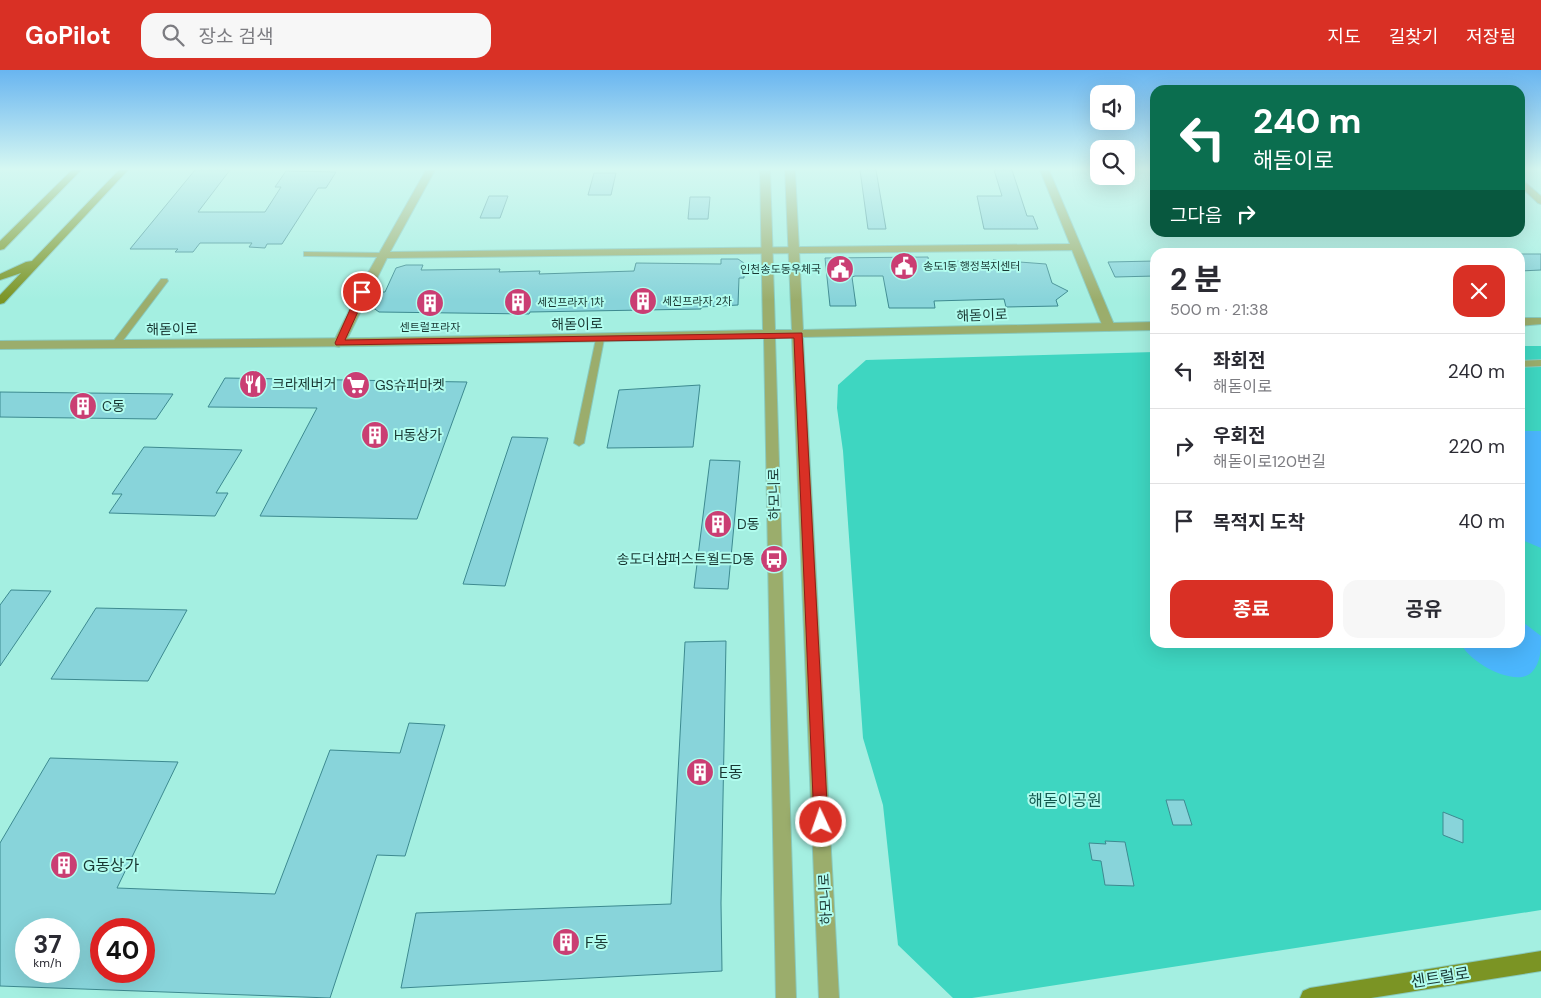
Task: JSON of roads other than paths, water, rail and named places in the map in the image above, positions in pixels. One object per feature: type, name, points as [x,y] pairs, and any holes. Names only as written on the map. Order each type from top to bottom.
[{"type":"main road","points":[[0,247],[34,213]]},
{"type":"main road","points":[[0,301],[83,213]]},
{"type":"main road","points":[[0,277],[22,268],[47,252]]},
{"type":"main road","name":"센트럴로","points":[[1310,998],[1541,961]]},
{"type":"street","points":[[339,343],[362,292],[407,213]]},
{"type":"street","name":"하모니로","points":[[767,213],[786,998]]},
{"type":"street","name":"하모니로","points":[[792,213],[799,335],[829,998]]},
{"type":"street","points":[[1062,213],[1109,327]]},
{"type":"street","points":[[384,255],[1076,247]]},
{"type":"street","points":[[1525,322],[1541,321]]},
{"type":"street","name":"해돋이로","points":[[0,344],[339,343],[771,336],[1150,326]]},
{"type":"lane","points":[[307,254],[384,255]]},
{"type":"lane","points":[[115,345],[164,280]]},
{"type":"lane","points":[[579,443],[600,338]]},
{"type":"lane","points":[[1525,364],[1541,363]]},
{"type":"water","points":[[1525,431],[1541,431],[1541,548],[1525,541]]},
{"type":"water","points":[[1525,624],[1541,636],[1539,660],[1532,672],[1525,676],[1515,677],[1493,671],[1472,658],[1464,648],[1525,648]]},
{"type":"place","name":"송도1동 행정복지센터","points":[[904,266]]},
{"type":"place","name":"인천송도동우체국","points":[[840,269]]},
{"type":"place","name":"세진프라자 2차","points":[[643,301]]},
{"type":"place","name":"세진프라자 1차","points":[[518,302]]},
{"type":"place","name":"센트럴프라자","points":[[430,303]]},
{"type":"place","name":"크라제버거","points":[[253,384]]},
{"type":"place","name":"GS슈퍼마켓","points":[[356,385]]},
{"type":"place","name":"C동","points":[[83,406]]},
{"type":"place","name":"H동상가","points":[[375,435]]},
{"type":"place","name":"D동","points":[[718,524]]},
{"type":"place","name":"송도더샵퍼스트월드D동","points":[[774,559]]},
{"type":"place","name":"E동","points":[[700,772]]},
{"type":"place","name":"G동상가","points":[[64,865]]},
{"type":"place","name":"F동","points":[[566,942]]},
{"type":"park label","name":"해돋이공원","points":[[1065,800]]}]
